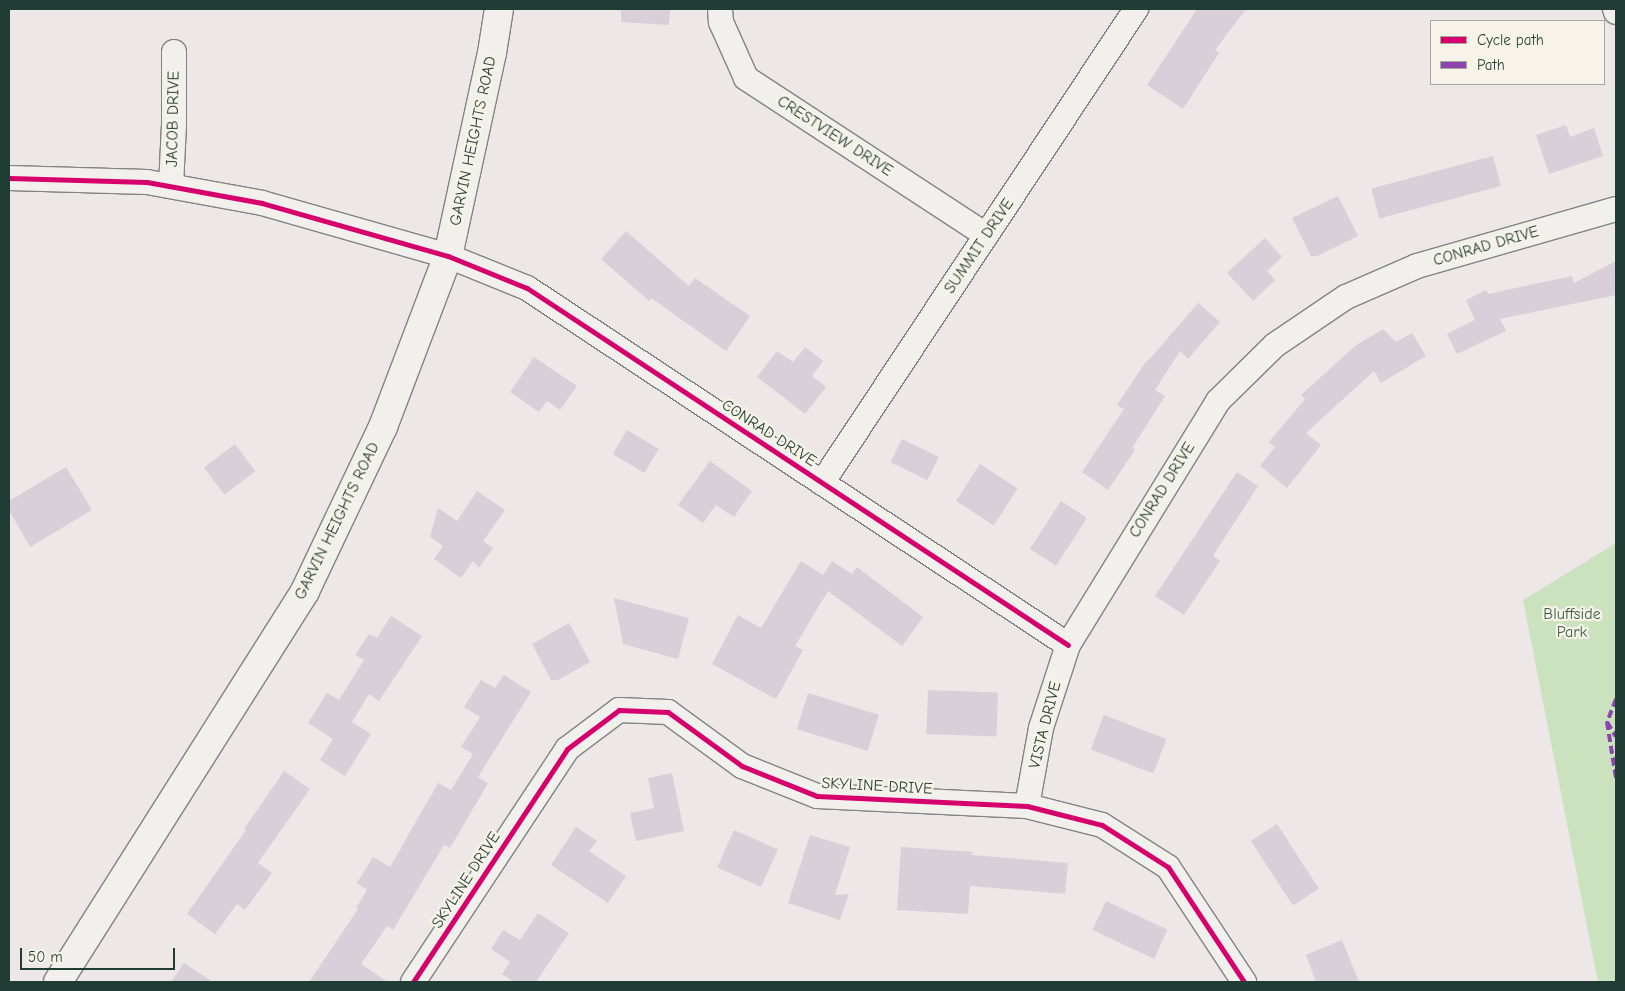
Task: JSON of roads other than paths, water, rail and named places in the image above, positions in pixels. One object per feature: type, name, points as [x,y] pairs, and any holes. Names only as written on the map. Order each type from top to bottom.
[{"type":"main road","name":"GARVIN HEIGHTS ROAD","points":[[58,982],[305,591],[382,427],[448,256],[492,53],[499,9]]},
{"type":"street","name":"CRESTVIEW DRIVE","points":[[720,9],[721,22],[746,78],[986,235]]},
{"type":"street","name":"SUMMIT DRIVE","points":[[822,483],[1136,9]]},
{"type":"street","name":"JACOB DRIVE","points":[[171,186],[174,124],[174,52]]},
{"type":"street","name":"CONRAD DRIVE","points":[[9,178],[147,182],[262,203],[448,256],[527,288],[1068,646],[1218,401],[1275,345],[1346,297],[1417,266],[1616,210]]},
{"type":"street","name":"VISTA DRIVE","points":[[1027,806],[1041,728],[1068,646]]},
{"type":"street","name":"SKYLINE DRIVE","points":[[413,982],[567,749],[619,710],[668,712],[742,766],[818,796],[1027,806],[1102,825],[1168,866],[1244,982]]},
{"type":"park label","name":"Bluffside Park","points":[[1572,623]]}]
